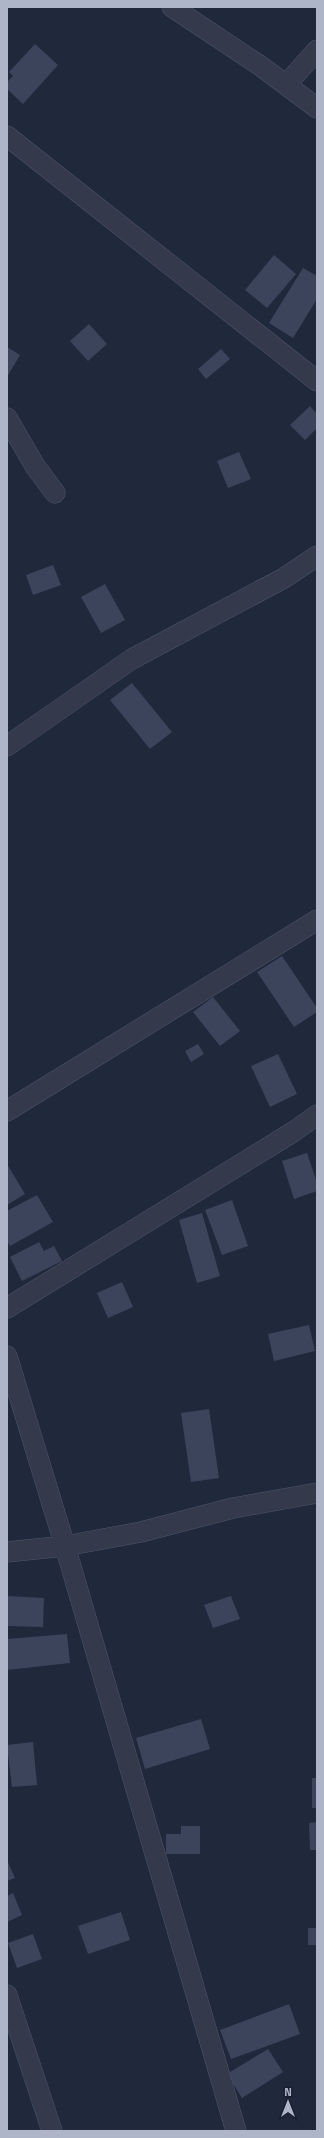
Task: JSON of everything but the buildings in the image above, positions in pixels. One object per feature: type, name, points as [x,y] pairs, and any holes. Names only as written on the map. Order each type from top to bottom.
[{"type":"street","points":[[172,7],[317,108]]},
{"type":"street","points":[[286,85],[317,50]]},
{"type":"street","points":[[7,136],[317,381]]},
{"type":"street","points":[[7,418],[34,466],[54,493]]},
{"type":"street","points":[[7,746],[132,659],[271,585],[317,556]]},
{"type":"street","points":[[7,1111],[317,920]]},
{"type":"street","points":[[7,1308],[293,1132],[317,1115]]},
{"type":"street","points":[[7,1356],[65,1546],[236,2131]]},
{"type":"street","points":[[7,1552],[65,1546],[141,1532],[233,1508],[317,1493]]},
{"type":"street","points":[[7,1995],[52,2131]]}]
